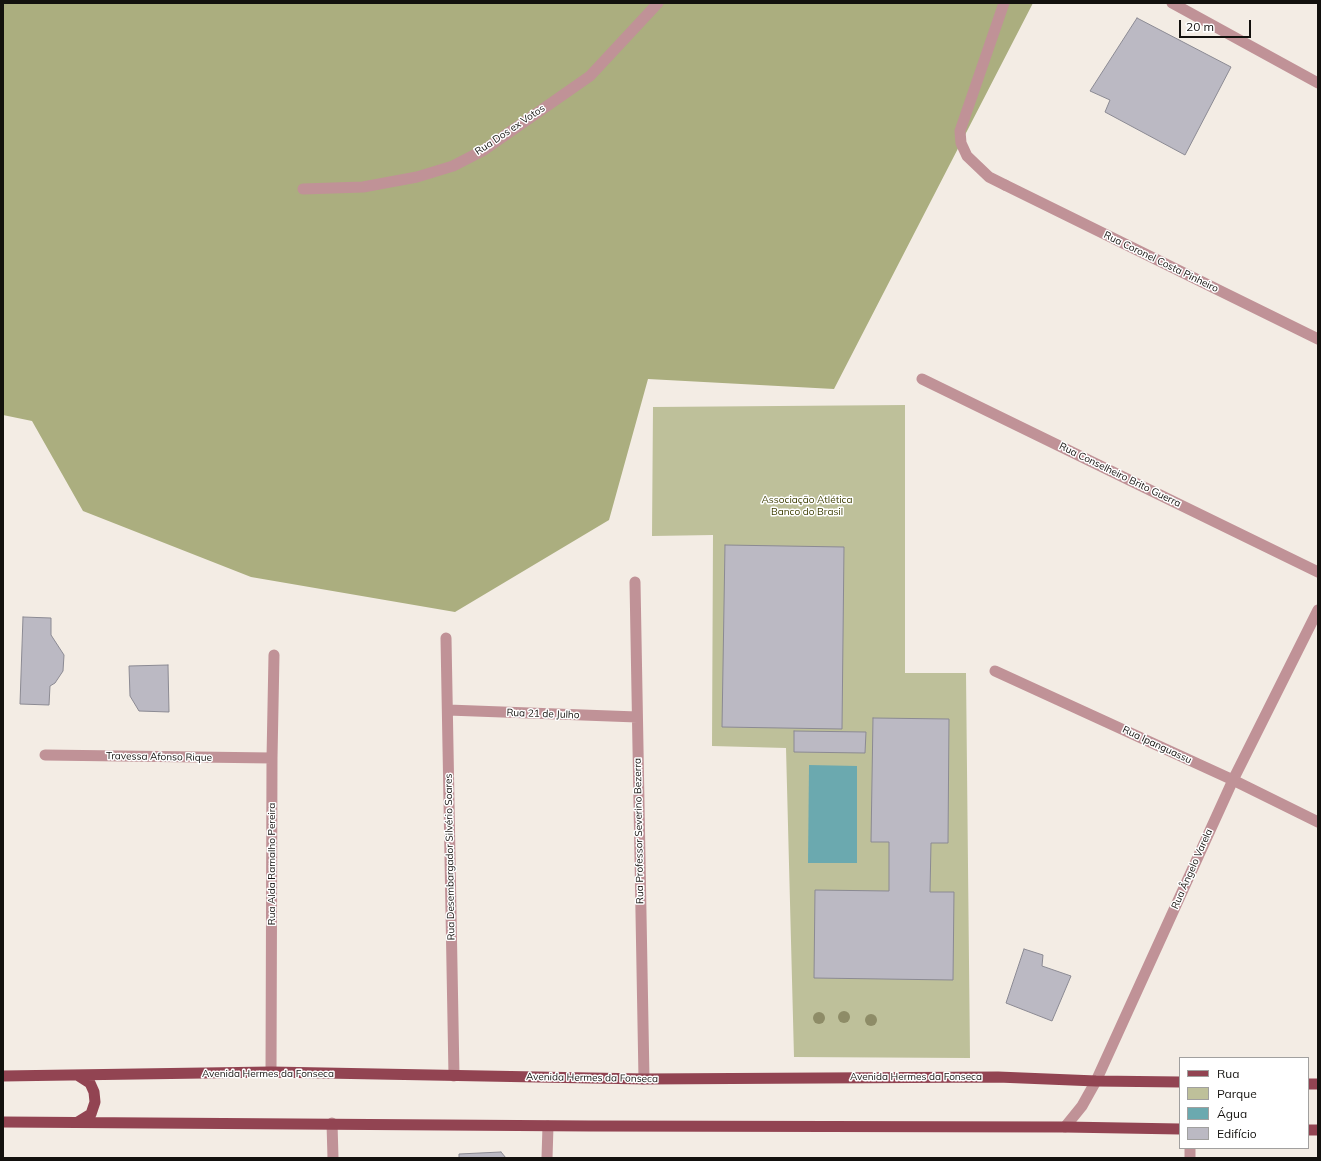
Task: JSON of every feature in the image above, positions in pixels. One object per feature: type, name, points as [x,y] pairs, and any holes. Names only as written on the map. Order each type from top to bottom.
[{"type":"main road","name":"Avenida Hermes da Fonseca","points":[[3,1076],[271,1072],[644,1079],[998,1077],[1096,1081],[1179,1082]]},
{"type":"main road","points":[[78,1122],[91,1114],[95,1102],[94,1092],[90,1083],[79,1076]]},
{"type":"main road","points":[[3,1122],[548,1126],[1065,1127],[1179,1129]]},
{"type":"street","name":"Rua Dos ex Votos","points":[[303,188],[363,187],[417,177],[453,166],[478,153],[590,76],[658,3]]},
{"type":"street","name":"Rua Coronel Costa Pinheiro","points":[[1004,3],[960,131],[961,143],[968,156],[988,177],[1318,339]]},
{"type":"street","points":[[1172,3],[1318,83]]},
{"type":"street","name":"Rua Conselheiro Brito Guerra","points":[[922,379],[1318,572]]},
{"type":"street","name":"Rua Professor Severino Bezerra","points":[[635,582],[644,1079]]},
{"type":"street","name":"Rua Ângelo Varela","points":[[1065,1127],[1082,1106],[1096,1081],[1233,780],[1318,610]]},
{"type":"street","name":"Rua Desembargador Silvério Soares","points":[[446,638],[454,1076]]},
{"type":"street","name":"Rua Alda Ramalho Pereira","points":[[271,1072],[272,758],[274,655]]},
{"type":"street","name":"Rua Ipanguassu","points":[[995,671],[1233,780],[1318,822]]},
{"type":"street","name":"Rua 21 de Julho","points":[[448,710],[637,717]]},
{"type":"street","name":"Travessa Afonso Rique","points":[[45,755],[272,758]]},
{"type":"street","points":[[332,1124],[333,1158]]},
{"type":"street","points":[[548,1126],[548,1158]]},
{"type":"green space","points":[[3,3],[1033,3],[834,389],[648,379],[609,520],[455,612],[251,577],[83,511],[32,421],[3,415]]},
{"type":"green space","name":"Associação Atlética Banco do Brasil","points":[[905,405],[905,673],[966,673],[970,1058],[794,1057],[786,748],[712,746],[713,535],[652,536],[653,407]]},
{"type":"water","points":[[809,765],[857,766],[857,863],[808,863]]},
{"type":"building","points":[[1137,18],[1231,67],[1185,155],[1105,112],[1110,100],[1090,91]]},
{"type":"building","points":[[725,545],[844,547],[842,729],[722,727]]},
{"type":"building","points":[[23,617],[51,618],[51,635],[64,655],[63,671],[55,683],[50,686],[49,705],[20,704]]},
{"type":"building","points":[[168,665],[169,712],[139,711],[130,696],[129,666]]},
{"type":"building","points":[[873,718],[949,719],[948,843],[931,843],[930,892],[954,892],[953,980],[814,978],[815,890],[889,891],[889,842],[871,842]]},
{"type":"building","points":[[794,731],[866,732],[865,753],[794,752]]},
{"type":"building","points":[[1024,949],[1043,955],[1042,966],[1071,976],[1052,1021],[1006,1003]]},
{"type":"building","points":[[501,1152],[506,1158],[459,1158],[459,1154]]}]
